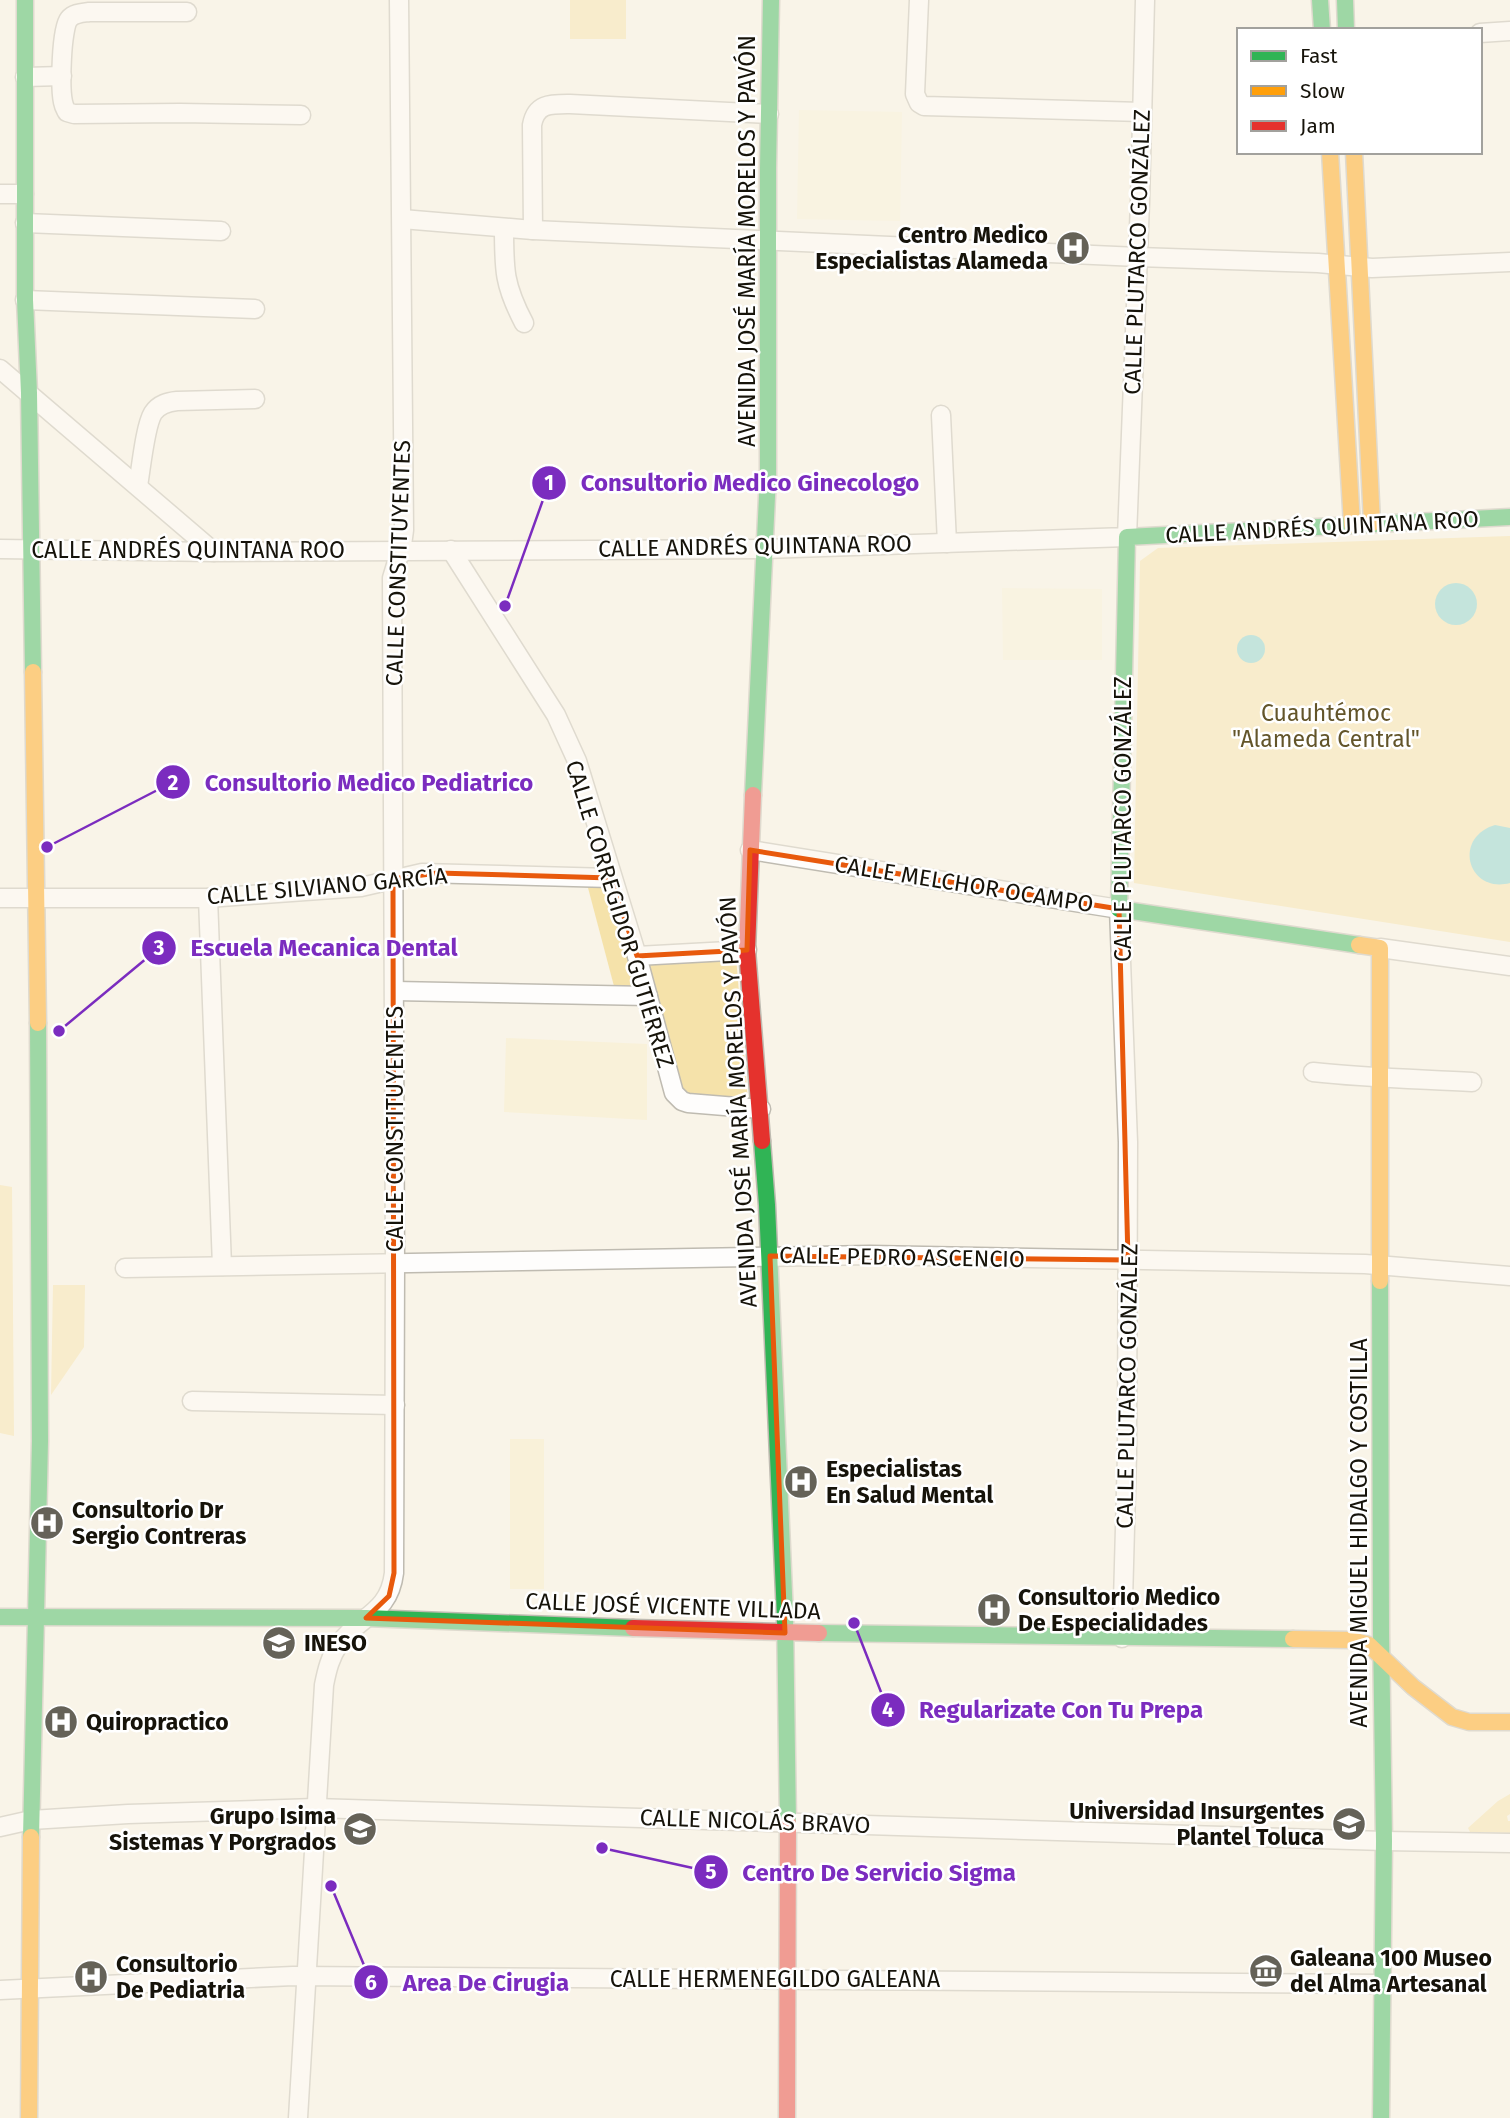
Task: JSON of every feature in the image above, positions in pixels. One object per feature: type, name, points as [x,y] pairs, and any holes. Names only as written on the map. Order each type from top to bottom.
[{"type":"main road","points":[[25,0],[25,300],[29,393],[37,899],[40,1441],[29,2118]]},
{"type":"main road","name":"AVENIDA JOSÉ MARÍA MORELOS Y PAVÓN","points":[[771,0],[768,475],[747,950],[770,1256],[785,1633],[788,1822],[786,2118]]},
{"type":"main road","points":[[1320,0],[1322,28]]},
{"type":"main road","points":[[1345,0],[1346,28]]},
{"type":"main road","points":[[1330,154],[1352,525]]},
{"type":"main road","points":[[1354,154],[1372,523]]},
{"type":"main road","name":"CALLE ANDRÉS QUINTANA ROO","points":[[1127,537],[1510,517]]},
{"type":"main road","name":"CALLE PLUTARCO GONZÁLEZ","points":[[1119,909],[1127,537]]},
{"type":"main road","name":"CALLE MELCHOR OCAMPO","points":[[1119,909],[1380,948]]},
{"type":"main road","name":"AVENIDA MIGUEL HIDALGO Y COSTILLA","points":[[1380,948],[1381,1657],[1384,1841],[1381,2118]]},
{"type":"main road","name":"CALLE JOSÉ VICENTE VILLADA","points":[[0,1617],[366,1618],[785,1633],[1352,1640],[1369,1645],[1413,1687],[1452,1717],[1469,1722],[1510,1723]]},
{"type":"street","name":"CALLE CONSTITUYENTES","points":[[298,2118],[315,1808],[323,1698],[328,1667],[340,1643],[382,1606],[393,1585],[395,991],[392,578],[404,530],[399,0]]},
{"type":"street","points":[[919,0],[915,94],[919,103],[924,106],[1142,112]]},
{"type":"street","name":"CALLE PLUTARCO GONZÁLEZ","points":[[1127,537],[1145,0]]},
{"type":"street","points":[[187,12],[89,12],[69,19],[64,32],[62,76],[63,106],[67,112],[301,115]]},
{"type":"street","points":[[1482,33],[1510,31]]},
{"type":"street","points":[[25,77],[62,76]]},
{"type":"street","points":[[533,230],[532,125],[536,113],[548,105],[769,114]]},
{"type":"street","points":[[0,194],[24,194]]},
{"type":"street","points":[[402,219],[533,230],[1361,267],[1426,267],[1510,262]]},
{"type":"street","points":[[25,223],[221,231]]},
{"type":"street","points":[[504,228],[507,286],[524,323]]},
{"type":"street","points":[[25,300],[255,309]]},
{"type":"street","points":[[0,369],[214,552]]},
{"type":"street","points":[[138,486],[150,420],[159,407],[167,402],[177,401],[255,399]]},
{"type":"street","points":[[941,415],[947,543]]},
{"type":"street","name":"CALLE ANDRÉS QUINTANA ROO","points":[[0,549],[214,552],[765,548],[1127,537]]},
{"type":"street","name":"CALLE CORREGIDOR GUTIÉRREZ","points":[[451,550],[556,715],[583,778],[676,1096],[688,1103],[761,1109]]},
{"type":"street","name":"CALLE MELCHOR OCAMPO","points":[[750,850],[1119,909]]},
{"type":"street","name":"CALLE SILVIANO GARCÍA","points":[[0,898],[208,898],[361,887],[429,873],[611,877]]},
{"type":"street","points":[[208,898],[222,1265]]},
{"type":"street","name":"CALLE PLUTARCO GONZÁLEZ","points":[[1119,909],[1128,1142],[1127,1454],[1122,1638]]},
{"type":"street","name":"CALLE MELCHOR OCAMPO","points":[[1380,948],[1510,966]]},
{"type":"street","points":[[637,956],[747,950]]},
{"type":"street","points":[[395,991],[648,996]]},
{"type":"street","points":[[1313,1072],[1472,1082]]},
{"type":"street","name":"CALLE PEDRO ASCENCIO","points":[[125,1268],[870,1255],[1381,1265],[1510,1276]]},
{"type":"street","points":[[192,1401],[395,1405]]},
{"type":"street","name":"CALLE NICOLÁS BRAVO","points":[[0,1826],[32,1820],[128,1814],[315,1808],[1510,1843]]},
{"type":"street","name":"CALLE HERMENEGILDO GALEANA","points":[[0,1990],[307,1976],[1382,1984]]},
{"type":"highlighted area","points":[[750,850],[1119,909],[1128,1260],[770,1256],[785,1633],[366,1618],[389,1596],[394,1573],[393,879],[437,873],[611,878],[637,956],[747,950]]},
{"type":"shaded area","points":[[799,110],[902,112],[900,221],[797,219]]},
{"type":"shaded area","points":[[1002,588],[1102,589],[1102,660],[1003,660]]},
{"type":"shaded area","points":[[506,1038],[647,1044],[647,1120],[504,1112]]},
{"type":"shaded area","points":[[510,1439],[544,1439],[544,1589],[510,1589]]},
{"type":"green space","points":[[570,0],[626,0],[626,39],[570,39]]},
{"type":"green space","name":"Cuauhtémoc \"Alameda Central\"","points":[[1510,536],[1510,942],[1134,883],[1140,561],[1158,548]]},
{"type":"green space","points":[[587,884],[605,884],[637,988],[615,990]]},
{"type":"green space","points":[[736,957],[748,1102],[681,1097],[645,961]]},
{"type":"green space","points":[[0,1185],[12,1187],[14,1436],[0,1433]]},
{"type":"green space","points":[[53,1285],[85,1285],[84,1347],[51,1395]]},
{"type":"green space","points":[[1510,1794],[1510,1814],[1507,1816],[1510,1833],[1470,1832],[1468,1828],[1498,1801]]},
{"type":"water","points":[[1456,583],[1471,589],[1477,604],[1471,619],[1456,625],[1441,619],[1435,604],[1441,589]]},
{"type":"water","points":[[1251,635],[1261,639],[1265,649],[1261,659],[1251,663],[1241,659],[1237,649],[1241,639]]},
{"type":"water","points":[[1495,825],[1510,828],[1510,883],[1496,884],[1484,880],[1475,873],[1471,863],[1473,841]]},
{"type":"traffic: fast","points":[[25,0],[25,300],[33,672]]},
{"type":"traffic: fast","points":[[753,795],[768,475],[771,0]]},
{"type":"traffic: fast","points":[[1320,0],[1322,28]]},
{"type":"traffic: fast","points":[[1345,0],[1346,28]]},
{"type":"traffic: fast","points":[[1359,945],[1119,909],[1127,537],[1510,517]]},
{"type":"traffic: fast","points":[[31,1837],[40,1441],[38,1023]]},
{"type":"traffic: fast","points":[[762,1141],[785,1616],[788,1823]]},
{"type":"traffic: fast","points":[[1380,1281],[1384,1841],[1381,2118]]},
{"type":"traffic: fast","points":[[0,1617],[366,1618],[633,1628]]},
{"type":"traffic: fast","points":[[819,1633],[1293,1639]]},
{"type":"traffic: slow","points":[[1330,154],[1352,525]]},
{"type":"traffic: slow","points":[[1354,154],[1372,523]]},
{"type":"traffic: slow","points":[[33,672],[38,1023]]},
{"type":"traffic: slow","points":[[1359,945],[1380,948],[1380,1281]]},
{"type":"traffic: slow","points":[[1293,1639],[1352,1640],[1369,1645],[1413,1687],[1452,1717],[1469,1722],[1510,1722]]},
{"type":"traffic: slow","points":[[29,2118],[31,1837]]},
{"type":"traffic: jam","points":[[753,795],[747,950],[762,1141]]},
{"type":"traffic: jam","points":[[633,1628],[819,1633]]},
{"type":"traffic: jam","points":[[787,2118],[788,1823]]},
{"type":"place","name":"Centro Medico Especialistas Alameda","points":[[1073,248]]},
{"type":"place","name":"Consultorio Medico Ginecologo","points":[[505,606]]},
{"type":"place","name":"Consultorio Medico Pediatrico","points":[[47,847]]},
{"type":"place","name":"Escuela Mecanica Dental","points":[[59,1031]]},
{"type":"place","name":"Especialistas En Salud Mental","points":[[801,1482]]},
{"type":"place","name":"Consultorio Dr Sergio Contreras","points":[[47,1523]]},
{"type":"place","name":"Consultorio Medico De Especialidades","points":[[994,1610]]},
{"type":"place","name":"Regularizate Con Tu Prepa","points":[[854,1623]]},
{"type":"place","name":"INESO","points":[[279,1643]]},
{"type":"place","name":"Quiropractico","points":[[61,1722]]},
{"type":"place","name":"Universidad Insurgentes Plantel Toluca","points":[[1349,1824]]},
{"type":"place","name":"Grupo Isima Sistemas Y Porgrados","points":[[360,1829]]},
{"type":"place","name":"Centro De Servicio Sigma","points":[[602,1848]]},
{"type":"place","name":"Area De Cirugia","points":[[331,1886]]},
{"type":"place","name":"Galeana 100 Museo del Alma Artesanal","points":[[1266,1971]]},
{"type":"place","name":"Consultorio De Pediatria","points":[[91,1977]]}]
